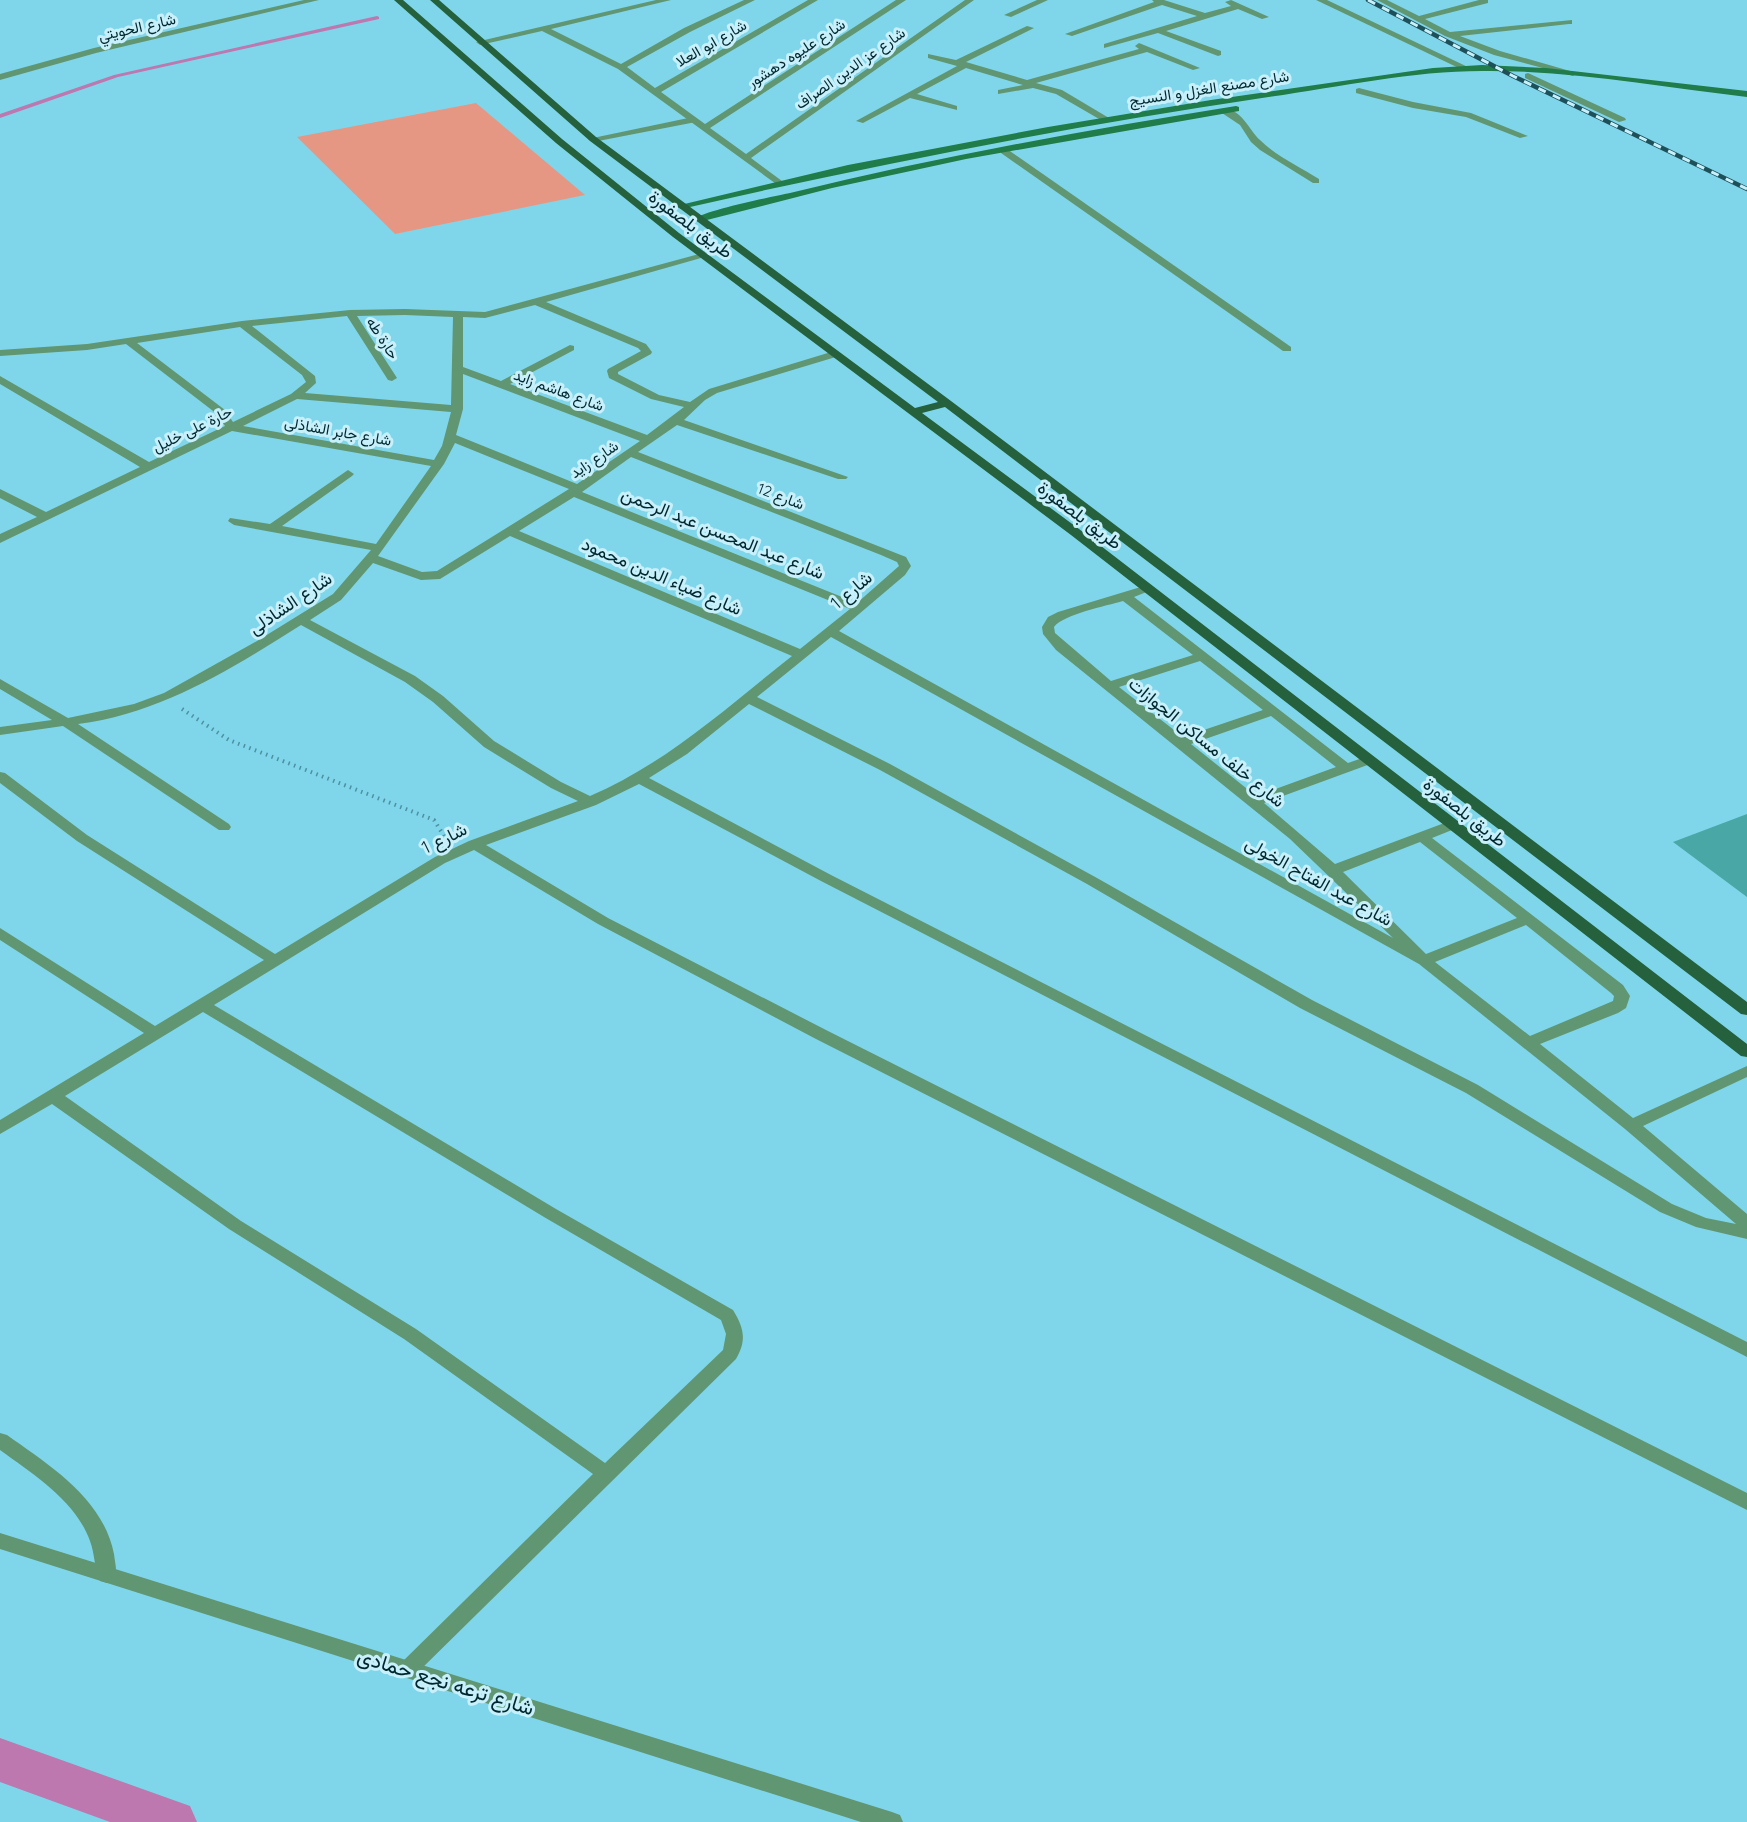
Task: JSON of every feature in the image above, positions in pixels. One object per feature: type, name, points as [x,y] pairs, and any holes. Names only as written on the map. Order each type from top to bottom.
[{"type":"main road","name":"طريق بلصفورة","points":[[398,0],[568,148],[703,256],[1075,532],[1747,1052]]},
{"type":"main road","name":"طريق بلصفورة","points":[[434,0],[593,139],[947,403],[1747,1010]]},
{"type":"main road","name":"شارع مصنع الغزل و النسيج","points":[[681,206],[848,168],[1106,120],[1344,83],[1466,68],[1574,73],[1747,94]]},
{"type":"main road","name":"شارع مصنع الغزل و النسيج","points":[[699,219],[863,178],[1004,151],[1225,111],[1462,76],[1528,76],[1747,101]]},
{"type":"main road","points":[[1344,83],[1359,91]]},
{"type":"main road","points":[[1210,103],[1225,111]]},
{"type":"main road","points":[[990,141],[1004,151]]},
{"type":"main road","points":[[848,168],[863,178]]},
{"type":"main road","points":[[913,412],[947,403]]},
{"type":"street","name":"شارع الحويتي","points":[[0,77],[94,51],[315,0]]},
{"type":"street","points":[[480,42],[668,0]]},
{"type":"street","points":[[621,67],[687,30],[751,0]]},
{"type":"street","name":"شارع ابو العلا","points":[[654,92],[814,0]]},
{"type":"street","name":"شارع عليوه دهشور","points":[[705,128],[902,0]]},
{"type":"street","name":"شارع عز الدين الصراف","points":[[746,158],[970,0]]},
{"type":"street","points":[[1008,15],[1044,0]]},
{"type":"street","points":[[1320,0],[1466,68]]},
{"type":"street","points":[[1383,2],[1396,0]]},
{"type":"street","points":[[1069,34],[1159,1],[1205,16]]},
{"type":"street","points":[[1416,19],[1485,1]]},
{"type":"street","points":[[1383,2],[1448,34],[1512,58],[1574,73]]},
{"type":"street","points":[[1107,46],[1205,16],[1234,4],[1265,17]]},
{"type":"street","points":[[1448,34],[1569,22]]},
{"type":"street","points":[[543,28],[621,67],[779,183]]},
{"type":"street","points":[[860,121],[1030,28]]},
{"type":"street","points":[[1157,30],[1218,53]]},
{"type":"street","points":[[1125,40],[1196,68]]},
{"type":"street","points":[[1001,92],[1148,49]]},
{"type":"street","points":[[931,56],[1034,83],[1070,96],[1106,120]]},
{"type":"street","points":[[1528,76],[1622,120]]},
{"type":"street","points":[[1359,91],[1413,105],[1468,115],[1523,136]]},
{"type":"street","points":[[909,95],[954,108]]},
{"type":"street","points":[[1225,111],[1243,123],[1254,140],[1263,148],[1316,181]]},
{"type":"street","points":[[593,139],[693,120]]},
{"type":"street","points":[[1004,151],[1287,349]]},
{"type":"street","points":[[0,353],[129,342],[242,324],[350,313],[405,312],[458,316],[492,314],[703,256]]},
{"type":"street","points":[[538,302],[642,346],[646,352],[612,371],[613,376],[655,397],[692,406]]},
{"type":"street","name":"حارة طه","points":[[350,313],[392,378]]},
{"type":"street","name":"شارع الشاذلى","points":[[0,731],[108,715],[169,696],[337,597],[375,553],[438,464],[451,437],[457,409],[458,316]]},
{"type":"street","points":[[242,324],[311,378],[311,383],[295,396]]},
{"type":"street","points":[[129,342],[221,412],[231,427]]},
{"type":"street","points":[[501,385],[570,348]]},
{"type":"street","name":"شارع زايد","points":[[234,521],[375,553],[421,576],[440,575],[630,453],[676,421],[713,390],[835,354]]},
{"type":"street","name":"شارع هاشم زايد","points":[[459,369],[649,440]]},
{"type":"street","points":[[0,379],[149,467]]},
{"type":"street","points":[[295,396],[457,409]]},
{"type":"street","name":"حارة على خليل","points":[[0,539],[295,396]]},
{"type":"street","points":[[676,421],[842,477]]},
{"type":"street","name":"شارع جابر الشاذلى","points":[[231,427],[438,464]]},
{"type":"street","name":"شارع عبد المحسن عبد الرحمن","points":[[451,437],[859,608]]},
{"type":"street","name":"شارع 12","points":[[630,453],[894,556],[902,560],[905,566],[896,577]]},
{"type":"street","points":[[272,528],[348,474]]},
{"type":"street","points":[[0,494],[47,517]]},
{"type":"street","name":"شارع ضياء الدين محمود","points":[[508,531],[802,655]]},
{"type":"street","name":"شارع 1","points":[[0,1128],[454,852],[591,802],[639,778],[699,739],[896,577]]},
{"type":"street","name":"شارع خلف مساكن الجوازات","points":[[1148,589],[1063,615],[1053,620],[1048,627],[1049,634],[1334,870],[1424,961]]},
{"type":"street","points":[[1125,596],[1346,768]]},
{"type":"street","points":[[301,620],[410,679],[438,699],[489,744],[556,785],[591,802]]},
{"type":"street","name":"شارع عبد الفتاح الخولى","points":[[831,632],[1424,961],[1631,1125],[1747,1224]]},
{"type":"street","points":[[1109,686],[1203,656]]},
{"type":"street","points":[[0,683],[67,722],[105,750],[224,827]]},
{"type":"street","points":[[748,698],[885,767],[1092,881],[1306,1004],[1472,1089],[1666,1208],[1702,1223],[1747,1233]]},
{"type":"street","points":[[1180,743],[1273,711]]},
{"type":"street","points":[[1253,802],[1368,760]]},
{"type":"street","points":[[0,776],[82,838],[276,961]]},
{"type":"street","points":[[639,778],[836,883],[1747,1350]]},
{"type":"street","points":[[1334,870],[1452,825]]},
{"type":"street","points":[[1422,837],[1617,989],[1622,996],[1620,1004],[1612,1009],[1528,1043]]},
{"type":"street","points":[[474,844],[603,921],[812,1030],[1747,1502]]},
{"type":"street","points":[[1424,961],[1528,919]]},
{"type":"street","points":[[0,933],[156,1034]]},
{"type":"street","points":[[203,1005],[550,1213],[727,1315],[734,1325],[737,1339],[730,1354],[408,1670]]},
{"type":"street","points":[[1631,1125],[1747,1071]]},
{"type":"street","points":[[53,1096],[235,1225],[410,1334],[607,1474]]},
{"type":"street","points":[[0,1440],[69,1491],[88,1515],[101,1543],[107,1575]]},
{"type":"street","name":"شارع ترعه نجع حمادى","points":[[0,1541],[892,1822]]},
{"type":"path","points":[[169,696],[189,716],[229,740],[434,820],[454,852]]},
{"type":"shaded area","points":[[476,103],[585,195],[395,234],[297,137]]},
{"type":"building","points":[[1747,814],[1747,897],[1673,842]]},
{"type":"waterway","points":[[0,116],[116,76],[377,18]]},
{"type":"waterway","points":[[0,1760],[172,1822]]},
{"type":"railway","points":[[1368,0],[1513,76],[1747,189]]}]
